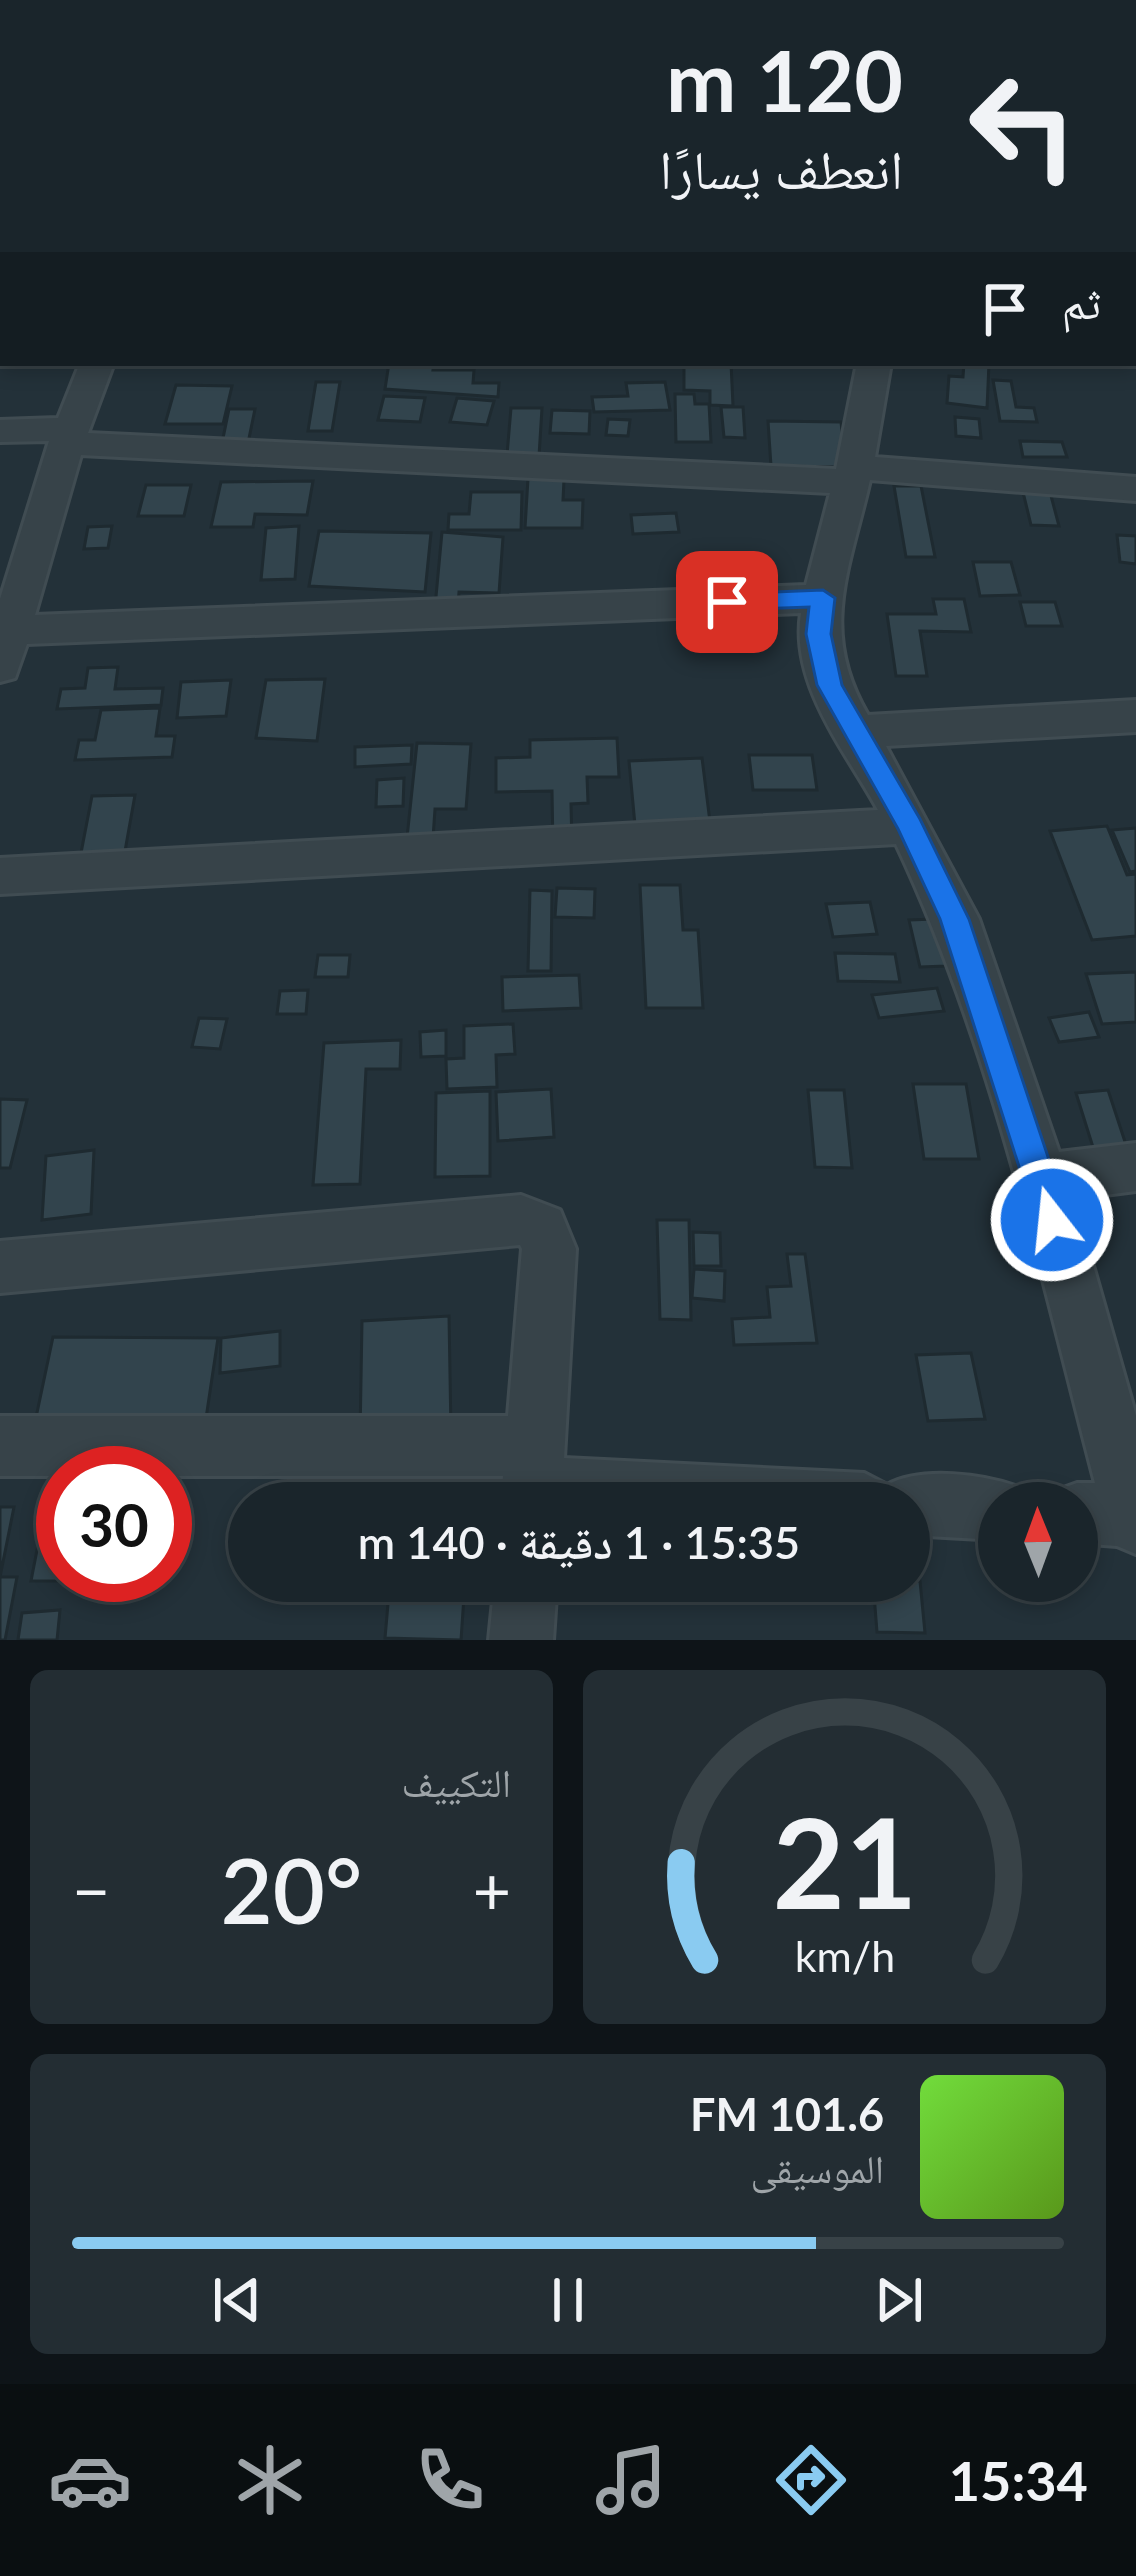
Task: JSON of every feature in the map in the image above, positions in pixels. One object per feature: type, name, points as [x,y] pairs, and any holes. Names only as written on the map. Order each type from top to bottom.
[{"type":"street","points":[[96,366],[3,643],[823,598]]},
{"type":"street","points":[[873,366],[823,598],[818,634],[822,658],[830,685],[910,826],[955,919],[1041,1178],[1135,1520],[1098,1516]]},
{"type":"street","points":[[0,430],[1136,489]]},
{"type":"street","points":[[854,732],[1136,716]]},
{"type":"street","points":[[0,876],[910,826]]},
{"type":"street","points":[[1041,1178],[1136,1167]]},
{"type":"street","points":[[0,1267],[521,1220],[541,1228],[549,1249],[533,1479]]},
{"type":"street","points":[[0,1446],[574,1482]]},
{"type":"street","points":[[930,1506],[978,1509]]},
{"type":"street","points":[[521,1640],[524,1602]]},
{"type":"building","points":[[389,366],[474,370],[473,383],[499,383],[498,397],[385,389]]},
{"type":"building","points":[[684,366],[731,366],[733,406],[710,405],[710,391],[684,390]]},
{"type":"building","points":[[964,366],[989,366],[987,408],[947,403],[949,376],[963,377]]},
{"type":"building","points":[[993,380],[1011,381],[1016,407],[1034,408],[1037,422],[1000,421]]},
{"type":"building","points":[[316,382],[340,382],[332,431],[308,431]]},
{"type":"building","points":[[665,382],[670,410],[594,412],[592,397],[628,396],[626,383]]},
{"type":"building","points":[[176,385],[232,386],[223,424],[165,424]]},
{"type":"building","points":[[675,394],[694,394],[695,404],[709,404],[711,442],[676,442]]},
{"type":"building","points":[[384,396],[425,398],[420,422],[378,420]]},
{"type":"building","points":[[457,398],[494,401],[487,425],[450,422]]},
{"type":"building","points":[[721,407],[743,407],[745,438],[724,437]]},
{"type":"building","points":[[511,408],[542,408],[539,456],[507,455]]},
{"type":"building","points":[[229,409],[255,409],[247,448],[221,448]]},
{"type":"building","points":[[552,410],[590,411],[589,434],[550,433]]},
{"type":"building","points":[[955,417],[979,419],[981,438],[956,436]]},
{"type":"building","points":[[608,419],[630,420],[628,436],[606,435]]},
{"type":"building","points":[[768,421],[841,422],[846,467],[771,466]]},
{"type":"building","points":[[1020,441],[1062,442],[1067,457],[1023,457]]},
{"type":"building","points":[[528,479],[564,479],[563,500],[583,500],[582,528],[525,528]]},
{"type":"building","points":[[313,481],[307,515],[255,514],[253,527],[211,527],[221,482]]},
{"type":"building","points":[[146,485],[191,485],[184,516],[138,516]]},
{"type":"building","points":[[894,486],[921,486],[935,557],[906,557]]},
{"type":"building","points":[[471,492],[522,492],[521,530],[448,530],[449,514],[469,514]]},
{"type":"building","points":[[1023,492],[1050,492],[1059,526],[1031,525]]},
{"type":"building","points":[[676,513],[679,532],[633,534],[631,515]]},
{"type":"building","points":[[112,526],[108,548],[84,549],[88,527]]},
{"type":"building","points":[[299,526],[295,579],[261,580],[266,528]]},
{"type":"building","points":[[319,531],[431,533],[425,592],[309,586]]},
{"type":"building","points":[[442,532],[503,537],[499,593],[459,592],[457,618],[434,618]]},
{"type":"building","points":[[1117,535],[1136,536],[1136,564],[1120,562]]},
{"type":"building","points":[[973,562],[1011,562],[1020,595],[980,596]]},
{"type":"building","points":[[933,599],[964,599],[971,632],[920,631],[927,676],[896,676],[887,614],[936,614]]},
{"type":"building","points":[[1020,602],[1055,602],[1062,626],[1026,626]]},
{"type":"building","points":[[118,667],[115,689],[163,688],[161,705],[57,709],[61,689],[85,688],[88,668]]},
{"type":"building","points":[[325,679],[317,741],[256,738],[266,680]]},
{"type":"building","points":[[231,680],[226,716],[177,718],[181,682]]},
{"type":"building","points":[[160,708],[156,736],[175,736],[172,757],[75,760],[79,740],[95,740],[101,710]]},
{"type":"building","points":[[617,738],[619,777],[587,777],[588,803],[571,804],[572,847],[553,848],[552,791],[496,792],[496,758],[530,757],[530,740]]},
{"type":"building","points":[[417,743],[471,744],[466,809],[435,809],[433,838],[407,838]]},
{"type":"building","points":[[412,745],[411,764],[355,767],[355,747]]},
{"type":"building","points":[[749,755],[812,755],[817,790],[753,790]]},
{"type":"building","points":[[702,758],[710,822],[635,825],[629,761]]},
{"type":"building","points":[[404,778],[403,806],[376,807],[377,780]]},
{"type":"building","points":[[135,795],[125,851],[81,853],[92,796]]},
{"type":"building","points":[[1107,826],[1127,875],[1136,874],[1136,936],[1092,940],[1050,831]]},
{"type":"building","points":[[1136,828],[1136,871],[1130,872],[1112,830]]},
{"type":"building","points":[[640,885],[680,885],[683,930],[698,930],[703,1008],[646,1008]]},
{"type":"building","points":[[557,888],[595,889],[594,918],[555,917]]},
{"type":"building","points":[[530,890],[552,891],[551,971],[528,971]]},
{"type":"building","points":[[870,902],[877,934],[833,937],[826,904]]},
{"type":"building","points":[[935,919],[946,966],[920,967],[909,920]]},
{"type":"building","points":[[835,953],[895,954],[900,982],[838,981]]},
{"type":"building","points":[[318,955],[350,955],[348,977],[315,977]]},
{"type":"building","points":[[1136,972],[1136,1022],[1102,1024],[1086,974]]},
{"type":"building","points":[[579,975],[581,1008],[503,1011],[502,977]]},
{"type":"building","points":[[937,988],[944,1011],[879,1018],[872,995]]},
{"type":"building","points":[[308,990],[306,1014],[277,1014],[280,991]]},
{"type":"building","points":[[1089,1012],[1099,1037],[1059,1042],[1049,1018]]},
{"type":"building","points":[[199,1018],[227,1019],[220,1049],[192,1047]]},
{"type":"building","points":[[513,1024],[515,1054],[496,1055],[497,1087],[447,1089],[446,1059],[464,1058],[464,1026]]},
{"type":"building","points":[[446,1030],[446,1056],[421,1057],[420,1032]]},
{"type":"building","points":[[401,1040],[400,1069],[366,1069],[360,1184],[313,1185],[324,1043]]},
{"type":"building","points":[[913,1084],[966,1084],[979,1159],[924,1159]]},
{"type":"building","points":[[551,1089],[554,1137],[498,1141],[496,1092]]},
{"type":"building","points":[[808,1090],[844,1090],[852,1168],[815,1167]]},
{"type":"building","points":[[1108,1090],[1130,1157],[1097,1160],[1076,1093]]},
{"type":"building","points":[[490,1091],[490,1176],[435,1177],[436,1093]]},
{"type":"building","points":[[0,1099],[27,1100],[10,1168],[0,1168]]},
{"type":"building","points":[[94,1150],[91,1214],[42,1220],[46,1156]]},
{"type":"building","points":[[657,1220],[689,1220],[691,1320],[660,1319]]},
{"type":"building","points":[[693,1232],[720,1233],[721,1266],[694,1266]]},
{"type":"building","points":[[787,1254],[805,1254],[817,1343],[734,1345],[732,1319],[770,1317],[767,1287],[791,1286]]},
{"type":"building","points":[[694,1269],[725,1271],[724,1301],[692,1298]]},
{"type":"building","points":[[449,1316],[451,1433],[360,1438],[362,1321]]},
{"type":"building","points":[[280,1331],[280,1366],[220,1373],[221,1338]]},
{"type":"building","points":[[53,1337],[218,1338],[202,1445],[34,1427]]},
{"type":"building","points":[[971,1353],[985,1419],[928,1421],[916,1355]]},
{"type":"building","points":[[0,1507],[14,1507],[0,1577]]},
{"type":"building","points":[[0,1577],[17,1577],[5,1640],[0,1640]]},
{"type":"building","points":[[388,1602],[464,1602],[461,1640],[385,1638]]},
{"type":"building","points":[[875,1602],[922,1602],[925,1633],[877,1632]]},
{"type":"building","points":[[60,1610],[57,1640],[18,1640],[22,1613]]},
{"type":"route","points":[[727,602],[823,598],[818,634],[830,685],[910,826],[955,919],[1052,1220]]}]
